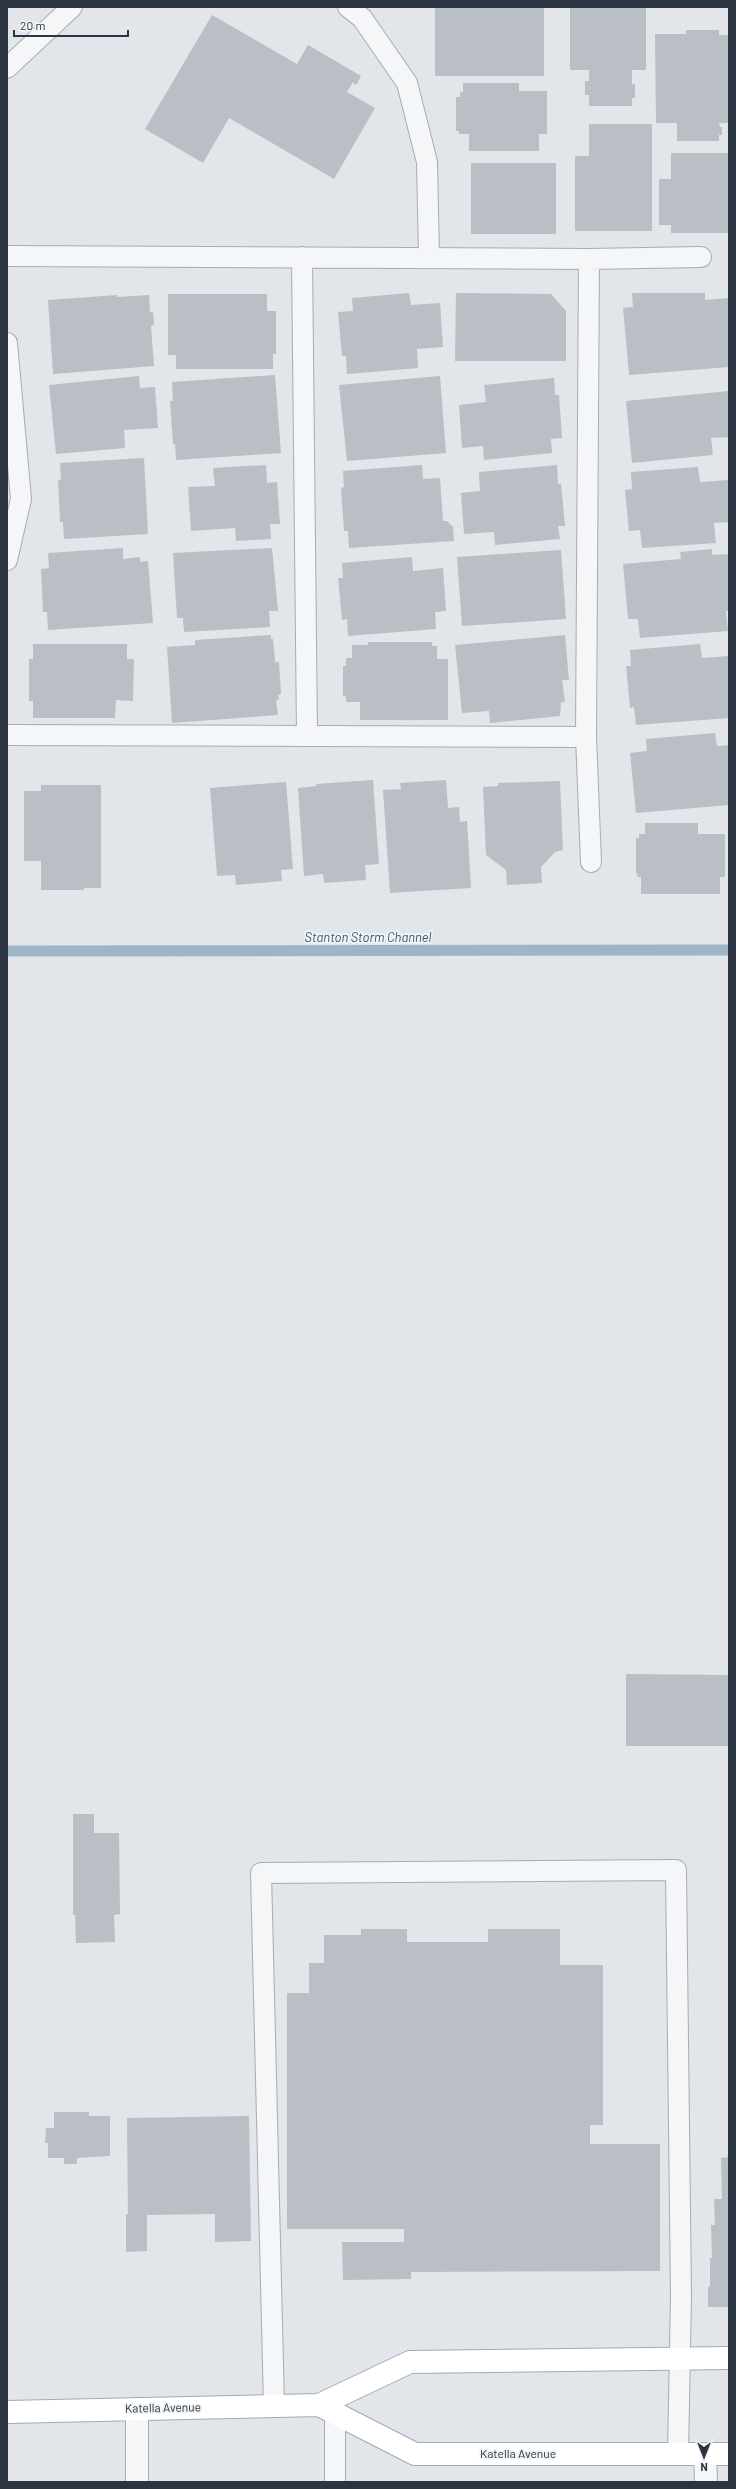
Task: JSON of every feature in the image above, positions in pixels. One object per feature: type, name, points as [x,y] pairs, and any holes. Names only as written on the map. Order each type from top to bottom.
[{"type":"main road","name":"Katella Avenue","points":[[327,2409],[410,2362],[729,2358]]},
{"type":"main road","name":"Katella Avenue","points":[[7,2412],[274,2406],[327,2409],[415,2454],[729,2454]]},
{"type":"street","points":[[137,2409],[137,2482]]},
{"type":"street","points":[[705,2454],[706,2482]]},
{"type":"lane","points":[[7,68],[72,7]]},
{"type":"lane","points":[[348,7],[362,18],[407,84],[427,162],[429,258]]},
{"type":"lane","points":[[7,256],[429,258],[701,257]]},
{"type":"lane","points":[[302,257],[307,736]]},
{"type":"lane","points":[[589,258],[586,737],[591,862]]},
{"type":"lane","points":[[7,343],[14,499],[7,560]]},
{"type":"lane","points":[[7,735],[586,737]]},
{"type":"lane","points":[[274,2406],[261,1873],[676,1870],[679,2359],[678,2454]]},
{"type":"lane","points":[[327,2409],[335,2482]]},
{"type":"building","points":[[435,7],[544,7],[544,76],[435,76]]},
{"type":"building","points":[[570,7],[646,7],[646,70],[632,70],[632,84],[635,84],[635,98],[632,98],[632,106],[589,106],[589,95],[585,95],[585,81],[589,81],[589,70],[570,70]]},
{"type":"building","points":[[212,15],[297,64],[308,45],[361,76],[356,85],[353,82],[347,92],[375,108],[334,179],[229,118],[203,163],[145,129]]},
{"type":"building","points":[[686,30],[719,30],[719,35],[729,35],[729,123],[719,123],[720,127],[722,127],[722,135],[719,135],[719,141],[677,141],[677,123],[656,123],[655,34],[686,34]]},
{"type":"building","points":[[463,83],[519,83],[519,91],[547,91],[547,134],[539,134],[539,151],[469,151],[469,134],[459,134],[459,131],[456,131],[456,97],[460,97],[460,92],[463,92]]},
{"type":"building","points":[[589,124],[652,124],[652,231],[575,231],[575,156],[589,156]]},
{"type":"building","points":[[671,153],[729,153],[729,233],[671,233],[671,225],[659,225],[659,179],[671,179]]},
{"type":"building","points":[[471,163],[556,163],[556,234],[471,234]]},
{"type":"building","points":[[409,293],[411,305],[440,303],[443,347],[417,349],[418,368],[347,374],[346,356],[342,356],[338,312],[353,311],[352,298]]},
{"type":"building","points":[[456,293],[551,294],[566,311],[566,361],[455,361]]},
{"type":"building","points":[[632,293],[705,293],[705,300],[729,298],[729,367],[629,375],[623,308],[633,307]]},
{"type":"building","points":[[168,294],[267,294],[267,311],[276,311],[276,354],[273,354],[273,369],[176,369],[176,355],[168,355]]},
{"type":"building","points":[[117,295],[117,297],[149,295],[150,312],[153,312],[154,325],[151,326],[154,366],[53,374],[48,300]]},
{"type":"building","points":[[275,375],[281,453],[176,460],[175,444],[173,444],[170,401],[173,401],[172,382]]},
{"type":"building","points":[[139,376],[140,388],[155,387],[158,428],[124,430],[125,448],[56,454],[49,385]]},
{"type":"building","points":[[440,376],[446,453],[347,461],[339,385]]},
{"type":"building","points":[[554,378],[555,395],[559,395],[562,438],[551,439],[552,453],[484,460],[483,446],[462,448],[459,405],[486,402],[484,385]]},
{"type":"building","points":[[729,391],[729,437],[711,438],[713,455],[632,463],[626,401]]},
{"type":"building","points":[[144,458],[148,534],[64,539],[63,522],[60,522],[58,480],[61,480],[60,463]]},
{"type":"building","points":[[266,465],[267,483],[277,482],[280,524],[270,524],[271,539],[236,541],[235,528],[191,531],[188,487],[215,486],[213,468]]},
{"type":"building","points":[[422,465],[423,479],[440,478],[443,521],[447,521],[453,527],[454,541],[349,548],[348,531],[344,531],[341,488],[344,487],[343,471]]},
{"type":"building","points":[[557,465],[558,484],[561,484],[565,526],[558,526],[560,539],[495,545],[494,532],[464,534],[461,493],[480,491],[479,472]]},
{"type":"building","points":[[698,467],[700,482],[729,480],[729,522],[714,523],[716,543],[642,548],[640,530],[629,531],[625,490],[632,489],[631,472]]},
{"type":"building","points":[[123,548],[123,559],[140,557],[140,562],[148,561],[153,623],[48,630],[47,612],[43,612],[41,569],[49,568],[48,553]]},
{"type":"building","points":[[272,548],[278,611],[269,611],[270,627],[184,632],[183,618],[177,618],[173,553]]},
{"type":"building","points":[[712,549],[712,555],[729,554],[729,611],[726,611],[728,631],[640,638],[638,619],[628,619],[623,564],[681,559],[680,552]]},
{"type":"building","points":[[561,550],[566,619],[462,626],[457,557]]},
{"type":"building","points":[[412,557],[413,571],[443,568],[446,611],[435,612],[436,629],[348,636],[347,619],[342,620],[338,578],[343,578],[342,563]]},
{"type":"building","points":[[271,635],[271,639],[273,639],[275,662],[279,662],[281,694],[278,695],[279,700],[276,700],[278,715],[172,723],[167,647],[195,645],[195,640]]},
{"type":"building","points":[[565,635],[569,680],[562,680],[565,702],[561,702],[560,716],[490,723],[489,711],[462,713],[455,645]]},
{"type":"building","points":[[368,642],[432,642],[432,646],[437,646],[437,659],[448,659],[448,720],[360,720],[360,702],[346,702],[346,696],[343,696],[343,666],[346,666],[346,658],[352,658],[352,645],[368,645]]},
{"type":"building","points":[[33,644],[127,644],[127,659],[134,659],[133,701],[116,700],[115,718],[33,718],[33,701],[29,701],[29,659],[33,659]]},
{"type":"building","points":[[700,644],[702,658],[729,656],[729,718],[636,725],[634,707],[630,708],[626,666],[631,666],[630,650]]},
{"type":"building","points":[[715,733],[717,746],[729,745],[729,805],[636,813],[630,753],[647,751],[646,739]]},
{"type":"building","points":[[373,780],[379,864],[365,865],[366,880],[324,883],[323,874],[304,876],[298,788],[317,786],[316,784]]},
{"type":"building","points":[[446,780],[448,808],[459,807],[460,822],[467,821],[471,888],[390,893],[383,790],[401,789],[400,783]]},
{"type":"building","points":[[560,781],[563,850],[555,852],[541,867],[542,883],[507,885],[506,870],[486,855],[483,787],[498,786],[498,783]]},
{"type":"building","points":[[286,782],[293,869],[281,870],[282,881],[236,885],[235,875],[217,876],[210,788]]},
{"type":"building","points":[[41,785],[101,785],[101,888],[84,888],[84,890],[41,890],[41,861],[24,861],[24,791],[41,791]]},
{"type":"building","points":[[645,823],[698,823],[698,834],[725,834],[725,877],[720,877],[720,894],[641,894],[641,877],[638,877],[636,872],[636,838],[639,838],[639,834],[645,834]]},
{"type":"building","points":[[626,1674],[729,1675],[729,1746],[626,1746]]},
{"type":"building","points":[[73,1814],[94,1814],[94,1833],[119,1833],[120,1914],[114,1915],[115,1942],[76,1943],[75,1915],[73,1915]]},
{"type":"building","points":[[361,1929],[407,1929],[407,1942],[488,1942],[488,1929],[560,1929],[560,1965],[603,1965],[603,2125],[590,2125],[590,2144],[660,2144],[660,2271],[411,2272],[411,2279],[343,2280],[342,2242],[404,2242],[404,2229],[287,2229],[287,1993],[309,1993],[309,1963],[324,1963],[324,1935],[361,1935]]},
{"type":"building","points":[[54,2112],[89,2112],[89,2116],[110,2116],[110,2156],[77,2158],[77,2164],[64,2164],[64,2158],[48,2158],[48,2143],[45,2143],[46,2128],[54,2128]]},
{"type":"building","points":[[249,2116],[251,2241],[215,2242],[215,2214],[147,2215],[147,2251],[126,2252],[126,2214],[128,2214],[127,2118]]},
{"type":"building","points":[[729,2157],[729,2307],[708,2307],[710,2258],[712,2258],[711,2225],[715,2225],[714,2199],[722,2199],[721,2158]]},
{"type":"waterway","name":"Stanton Storm Channel","points":[[7,951],[729,950]]}]
